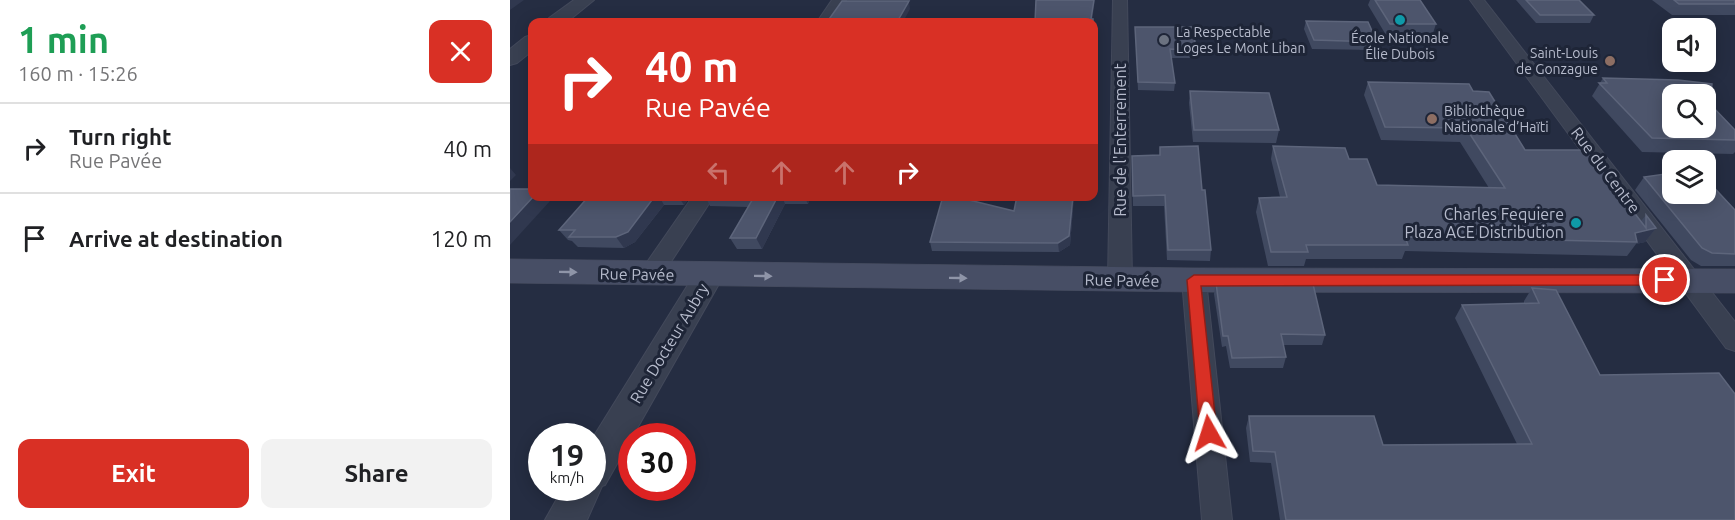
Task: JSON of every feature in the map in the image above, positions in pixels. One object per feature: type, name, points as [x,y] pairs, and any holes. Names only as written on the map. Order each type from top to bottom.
[{"type":"main road","name":"Rue Pavée","points":[[510,271],[1120,280],[1735,281]]},
{"type":"street","points":[[561,18],[585,0]]},
{"type":"street","points":[[827,18],[839,0]]},
{"type":"street","name":"Rue de l'Enterrement","points":[[1120,0],[1120,280]]},
{"type":"street","name":"Rue du Centre","points":[[1477,0],[1735,341]]},
{"type":"street","points":[[651,274],[701,201]]},
{"type":"street","name":"Rue Docteur Aubry","points":[[606,449],[709,275]]},
{"type":"street","points":[[1194,280],[1217,520]]},
{"type":"street","points":[[565,520],[576,501]]},
{"type":"building","points":[[1036,0],[1094,0],[1091,18],[1035,18]]},
{"type":"building","points":[[1375,0],[1420,0],[1436,24],[1390,24]]},
{"type":"building","points":[[1526,0],[1579,0],[1594,15],[1540,15]]},
{"type":"building","points":[[1674,0],[1735,0],[1735,4],[1679,4]]},
{"type":"building","points":[[842,1],[909,1],[899,18],[830,18]]},
{"type":"building","points":[[1306,21],[1368,22],[1377,42],[1314,40]]},
{"type":"building","points":[[1135,27],[1193,27],[1196,50],[1170,49],[1175,83],[1138,82]]},
{"type":"building","points":[[1603,78],[1678,80],[1712,84],[1662,84],[1662,138],[1716,138],[1716,110],[1735,130],[1735,140],[1652,138],[1599,83],[1607,83]]},
{"type":"building","points":[[1368,82],[1469,84],[1473,91],[1489,92],[1525,150],[1586,150],[1646,228],[1646,215],[1656,228],[1635,233],[1637,242],[1405,237],[1408,245],[1306,245],[1308,252],[1271,252],[1259,198],[1287,197],[1273,146],[1345,148],[1349,159],[1367,159],[1377,185],[1505,188],[1466,128],[1385,127]]},
{"type":"building","points":[[1190,91],[1269,93],[1279,130],[1194,130]]},
{"type":"building","points":[[1198,146],[1211,250],[1168,250],[1165,195],[1133,196],[1132,156],[1160,155],[1160,147]]},
{"type":"building","points":[[1662,174],[1662,199],[1644,177]]},
{"type":"building","points":[[510,189],[528,189],[529,201],[510,222]]},
{"type":"building","points":[[1716,190],[1735,210],[1735,254],[1712,253],[1702,248],[1666,204],[1716,204]]},
{"type":"building","points":[[585,201],[651,201],[628,232],[616,237],[569,237],[575,230],[559,230]]},
{"type":"building","points":[[752,201],[775,201],[756,238],[730,238]]},
{"type":"building","points":[[942,201],[973,201],[1014,211],[1016,201],[1072,201],[1069,236],[1058,243],[930,242]]},
{"type":"building","points":[[1216,283],[1313,284],[1325,335],[1281,334],[1286,357],[1232,358],[1228,336],[1223,336]]},
{"type":"building","points":[[1532,288],[1556,290],[1600,375],[1719,373],[1735,394],[1735,520],[1286,520],[1275,452],[1253,451],[1249,416],[1374,416],[1383,445],[1532,444],[1462,305],[1539,303]]},
{"type":"place","name":"École Nationale Élie Dubois","points":[[1400,20]]},
{"type":"place","name":"La Respectable Loges Le Mont Liban","points":[[1164,40]]},
{"type":"place","name":"Saint-Louis de Gonzague","points":[[1610,61]]},
{"type":"place","name":"Bibliothèque Nationale d’Haïti","points":[[1432,119]]},
{"type":"place","name":"Charles Fequiere Plaza ACE Distribution","points":[[1576,223]]},
{"type":"route","points":[[1209,433],[1194,280],[1665,280]]}]
